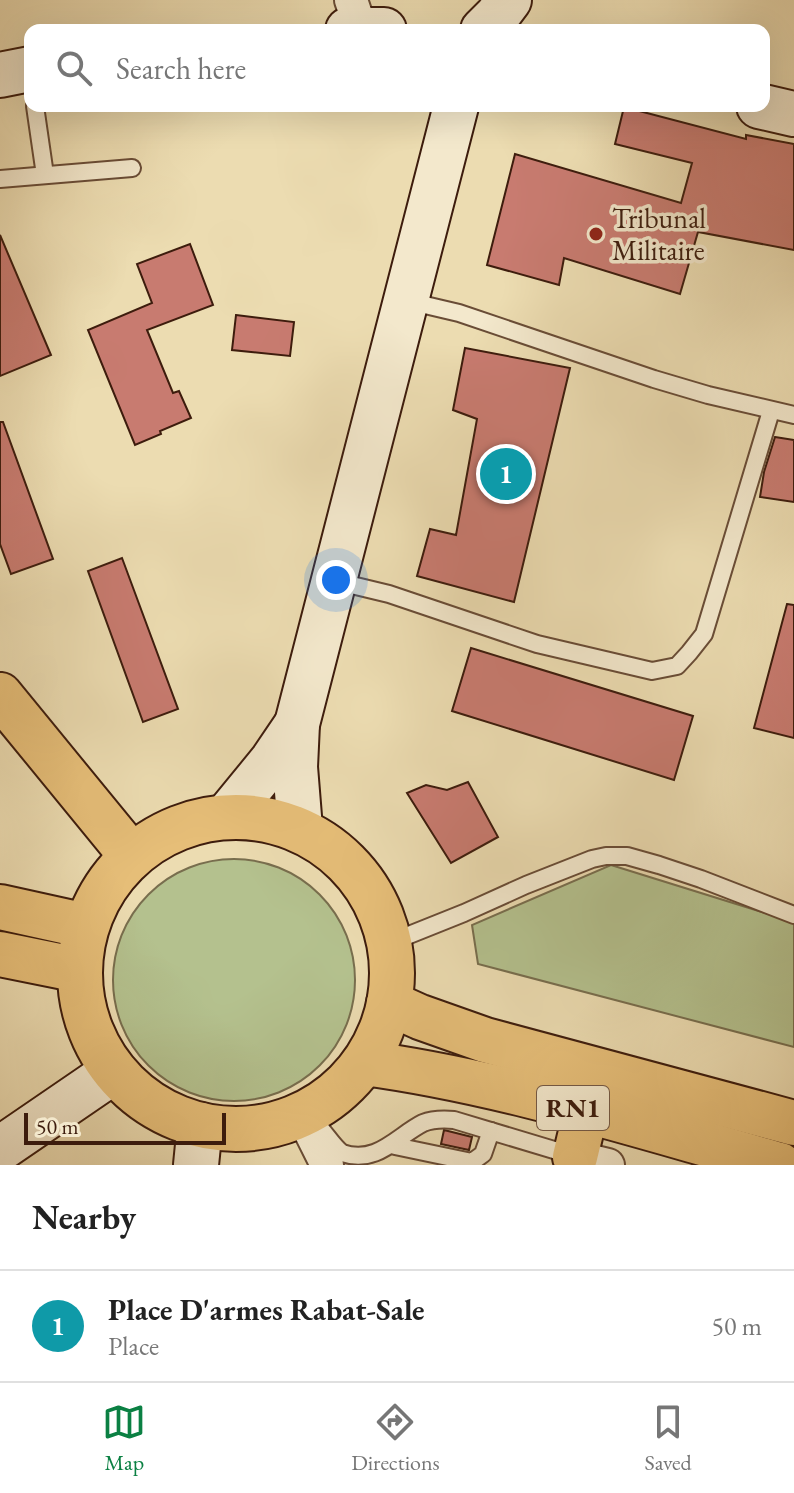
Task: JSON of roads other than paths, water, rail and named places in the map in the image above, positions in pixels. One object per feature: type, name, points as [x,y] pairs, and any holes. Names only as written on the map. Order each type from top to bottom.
[{"type":"main road","points":[[470,0],[472,24]]},
{"type":"main road","points":[[489,24],[509,0]]},
{"type":"main road","points":[[0,75],[24,70]]},
{"type":"main road","points":[[770,80],[794,84]]},
{"type":"main road","points":[[770,109],[794,114]]},
{"type":"main road","points":[[300,829],[295,767],[297,724],[454,112]]},
{"type":"main road","points":[[0,695],[131,855]]},
{"type":"main road","points":[[227,816],[272,761],[297,724]]},
{"type":"main road","points":[[227,816],[265,818],[300,829],[331,848],[356,873],[376,904],[389,943],[392,981],[379,1034],[364,1063],[346,1084],[304,1114],[269,1126],[235,1130],[198,1145],[168,1113],[138,1095],[114,1071],[95,1040],[83,1006],[79,970],[86,926],[97,900],[112,876],[131,855],[160,835],[193,821],[227,816]]},
{"type":"main road","points":[[0,907],[86,926]]},
{"type":"main road","points":[[0,954],[79,970]]},
{"type":"main road","name":"RN1","points":[[389,1003],[485,1040],[794,1123]]},
{"type":"main road","name":"RN1","points":[[364,1063],[470,1080],[780,1165]]},
{"type":"main road","points":[[0,1149],[114,1071]]},
{"type":"main road","points":[[586,1111],[592,1161]]},
{"type":"street","points":[[351,0],[359,24]]},
{"type":"street","points":[[304,1114],[327,1165]]},
{"type":"lane","points":[[36,112],[45,175]]},
{"type":"lane","points":[[0,179],[132,168]]},
{"type":"lane","points":[[406,300],[459,313],[654,379],[794,415]]},
{"type":"lane","points":[[334,580],[389,594],[537,644],[652,671],[677,666],[704,634],[771,411]]},
{"type":"lane","points":[[389,943],[526,885],[606,856],[627,856],[659,865],[794,915]]},
{"type":"lane","points":[[304,1114],[342,1153],[362,1162],[383,1157],[416,1127],[434,1120],[454,1120],[592,1161]]},
{"type":"lane","points":[[395,1146],[472,1162],[483,1154],[491,1131]]},
{"type":"place","name":"Tribunal Militaire","points":[[596,234]]},
{"type":"place","name":"Place D'armes Rabat-Sale","points":[[506,474]]}]
